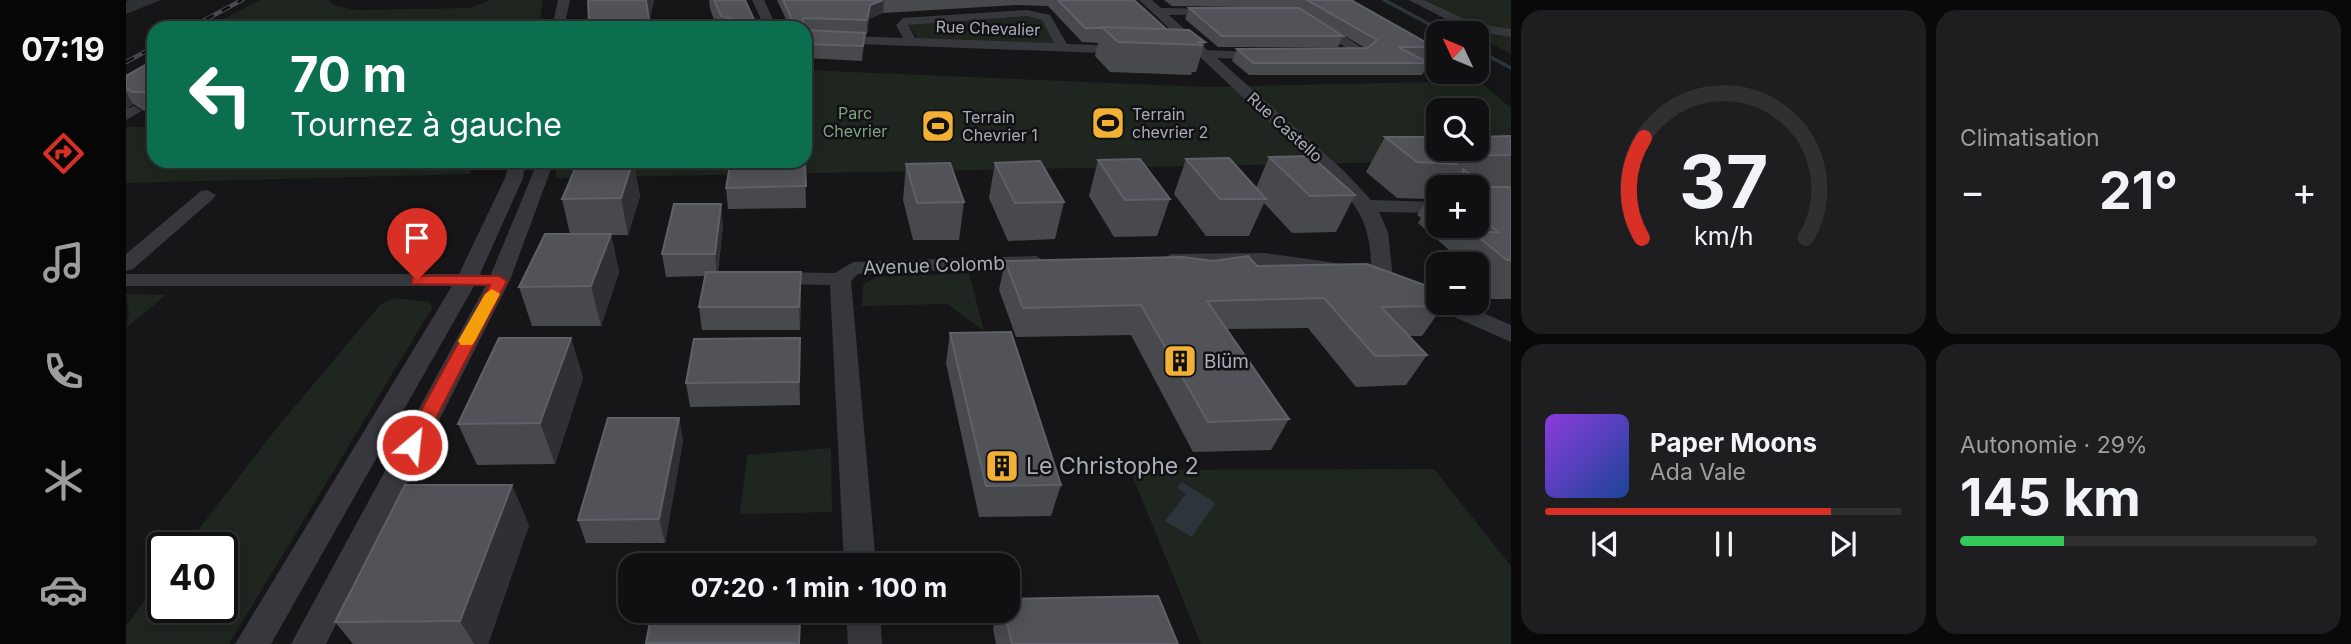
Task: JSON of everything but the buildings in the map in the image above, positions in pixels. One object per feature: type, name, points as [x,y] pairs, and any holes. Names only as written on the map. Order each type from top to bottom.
[{"type":"street","points":[[560,21],[564,0]]},
{"type":"street","points":[[758,0],[768,21]]},
{"type":"street","name":"Rue Castello","points":[[1144,0],[1339,176],[1367,206],[1382,238],[1382,279]]},
{"type":"street","points":[[1415,0],[1469,26],[1511,33]]},
{"type":"street","points":[[1157,12],[1235,11]]},
{"type":"street","name":"Rue Chevalier","points":[[911,42],[903,22],[1027,13],[1046,17],[1063,48]]},
{"type":"street","points":[[1304,14],[1362,53],[1325,55]]},
{"type":"street","name":"Rue Chevalier","points":[[812,38],[1284,55]]},
{"type":"street","points":[[308,644],[483,280],[515,168]]},
{"type":"street","points":[[252,644],[483,280],[533,194],[542,168]]},
{"type":"street","points":[[506,194],[533,194]]},
{"type":"street","points":[[126,265],[207,195]]},
{"type":"street","points":[[1367,206],[1426,207]]},
{"type":"street","points":[[1151,267],[1178,280],[1217,280],[1253,270],[1265,259],[1382,279],[1405,288]]},
{"type":"street","name":"Avenue Colomb","points":[[859,553],[848,426],[849,387],[840,279],[853,268],[1053,261]]},
{"type":"street","points":[[753,277],[840,279]]},
{"type":"street","points":[[126,280],[483,280]]},
{"type":"street","points":[[1472,315],[1506,329]]},
{"type":"street","points":[[864,623],[865,644]]},
{"type":"green space","points":[[260,0],[328,0],[335,6],[357,10],[469,8],[491,0],[543,0],[540,21],[220,21]]},
{"type":"green space","points":[[1408,0],[1511,0],[1511,54],[1489,42],[1489,21],[1452,21]]},
{"type":"green space","points":[[1026,15],[1043,20],[1060,47],[925,41],[918,38],[909,26],[916,22]]},
{"type":"green space","name":"Parc Chevrier","points":[[812,70],[1205,87],[1426,82],[1483,84],[1511,108],[1511,160],[1489,160],[1489,98],[1426,98],[1426,161],[1458,161],[555,178],[556,168],[812,168]]},
{"type":"green space","points":[[126,127],[147,127],[147,168],[472,168],[470,174],[126,183]]},
{"type":"green space","points":[[969,273],[984,331],[947,304],[862,306],[863,285],[876,277]]},
{"type":"green space","points":[[126,294],[166,295],[126,328],[129,313]]},
{"type":"green space","points":[[393,298],[430,302],[432,308],[229,644],[126,644],[126,626],[147,598],[147,623],[238,623],[238,532],[196,532],[280,424],[380,305]]},
{"type":"green space","points":[[831,448],[832,512],[740,514],[747,455]]},
{"type":"green space","points":[[1434,469],[1511,566],[1511,644],[1201,644],[1130,470]]},
{"type":"shaded area","points":[[1182,482],[1215,503],[1192,537],[1165,521],[1186,494],[1177,487]]},
{"type":"waterway","points":[[1384,0],[1426,22]]},
{"type":"waterway","points":[[1489,56],[1511,68]]},
{"type":"railway","points":[[203,21],[242,0]]},
{"type":"railway","points":[[126,62],[147,51]]},
{"type":"slow traffic","points":[[467,341],[492,294]]},
{"type":"place","name":"Terrain chevrier 2","points":[[1108,123]]},
{"type":"place","name":"Terrain Chevrier 1","points":[[938,126]]},
{"type":"place","name":"Blüm","points":[[1180,361]]},
{"type":"place","name":"Le Christophe 2","points":[[1002,466]]},
{"type":"route","points":[[412,445],[499,281],[417,280]]}]
